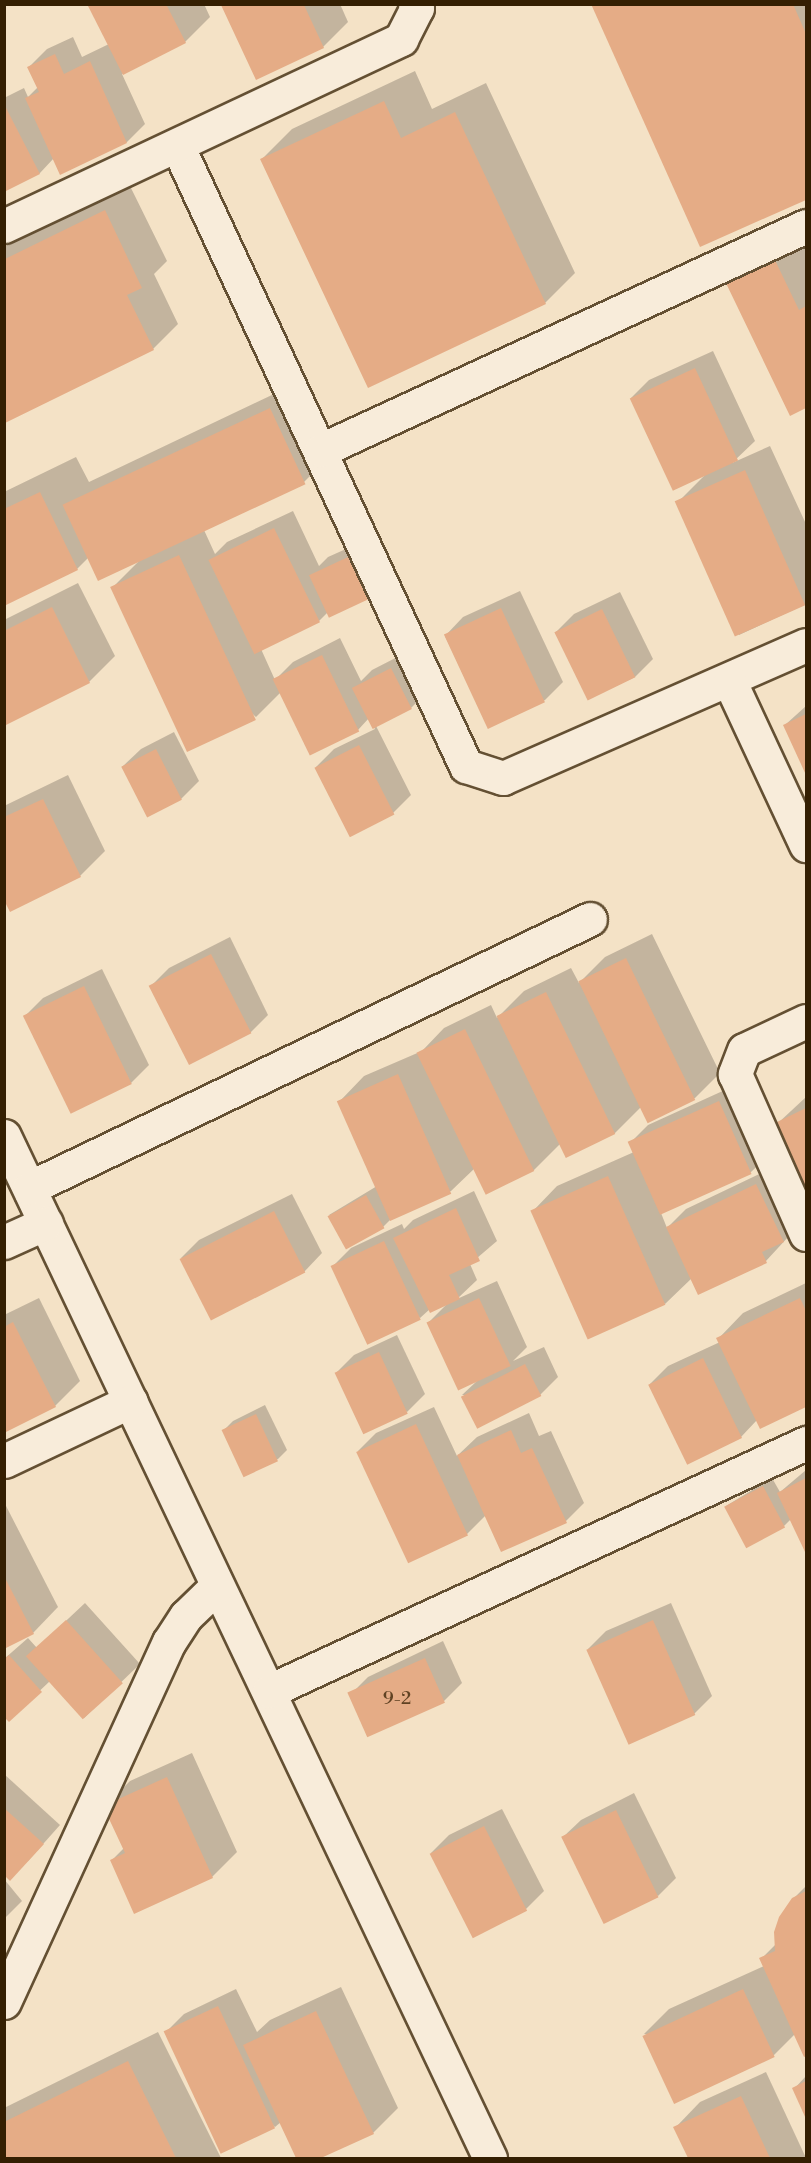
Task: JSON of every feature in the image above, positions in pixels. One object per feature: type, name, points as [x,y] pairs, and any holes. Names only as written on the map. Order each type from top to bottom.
[{"type":"street","points":[[4,226],[178,147],[401,39],[417,9],[415,4]]},
{"type":"street","points":[[178,147],[321,450],[466,766],[503,778],[730,682],[807,645]]},
{"type":"street","points":[[321,450],[807,226]]},
{"type":"street","points":[[730,682],[807,845]]},
{"type":"street","points":[[29,1188],[590,919]]},
{"type":"street","points":[[807,1021],[744,1050],[735,1074],[807,1234]]},
{"type":"street","points":[[4,1136],[490,2158]]},
{"type":"street","points":[[4,1242],[46,1223]]},
{"type":"street","points":[[4,1461],[131,1401]]},
{"type":"street","points":[[269,1691],[807,1443]]},
{"type":"street","points":[[4,2002],[169,1641],[186,1616],[217,1587]]},
{"type":"building","points":[[87,4],[166,4],[186,43],[123,75]]},
{"type":"building","points":[[591,4],[793,4],[806,34],[806,200],[700,247]]},
{"type":"building","points":[[221,5],[304,5],[324,48],[256,80]]},
{"type":"building","points":[[55,54],[64,74],[90,61],[127,143],[60,175],[25,98],[39,92],[27,67]]},
{"type":"building","points":[[384,101],[401,138],[455,112],[546,304],[368,388],[260,159]]},
{"type":"building","points":[[4,104],[40,174],[4,192]]},
{"type":"building","points":[[105,210],[142,288],[127,295],[154,350],[5,423],[5,259]]},
{"type":"building","points":[[772,254],[799,310],[806,306],[806,408],[790,416],[723,277]]},
{"type":"building","points":[[695,368],[738,460],[673,491],[630,398]]},
{"type":"building","points":[[270,408],[305,484],[98,581],[62,505]]},
{"type":"building","points":[[745,470],[805,605],[735,637],[675,501]]},
{"type":"building","points":[[40,492],[78,570],[4,606],[4,509]]},
{"type":"building","points":[[274,528],[320,622],[254,654],[208,560]]},
{"type":"building","points":[[179,555],[256,720],[187,752],[110,587]]},
{"type":"building","points":[[348,557],[368,600],[329,618],[309,575]]},
{"type":"building","points":[[52,607],[90,683],[4,726],[4,631]]},
{"type":"building","points":[[501,608],[545,702],[488,729],[444,635]]},
{"type":"building","points":[[602,609],[635,677],[588,701],[554,632]]},
{"type":"building","points":[[322,655],[359,731],[310,756],[273,679]]},
{"type":"building","points":[[391,668],[412,709],[373,729],[352,688]]},
{"type":"building","points":[[806,714],[806,775],[783,725]]},
{"type":"building","points":[[359,745],[394,814],[350,837],[314,768]]},
{"type":"building","points":[[156,749],[182,800],[147,817],[121,767]]},
{"type":"building","points":[[43,799],[81,877],[10,912],[4,900],[4,817]]},
{"type":"building","points":[[211,954],[251,1033],[189,1065],[149,986]]},
{"type":"building","points":[[626,958],[695,1100],[648,1123],[578,981]]},
{"type":"building","points":[[84,986],[132,1084],[71,1114],[23,1016]]},
{"type":"building","points":[[546,992],[615,1134],[566,1158],[497,1016]]},
{"type":"building","points":[[465,1029],[534,1171],[486,1195],[416,1053]]},
{"type":"building","points":[[398,1074],[451,1194],[390,1221],[337,1101]]},
{"type":"building","points":[[719,1101],[752,1174],[660,1215],[628,1142]]},
{"type":"building","points":[[806,1108],[806,1188],[775,1123]]},
{"type":"building","points":[[608,1176],[665,1305],[588,1339],[530,1211]]},
{"type":"building","points":[[756,1184],[784,1242],[762,1252],[767,1263],[698,1295],[666,1227]]},
{"type":"building","points":[[366,1195],[384,1228],[346,1250],[328,1216]]},
{"type":"building","points":[[456,1208],[480,1261],[449,1275],[460,1299],[430,1313],[393,1238]]},
{"type":"building","points":[[274,1211],[305,1272],[211,1321],[180,1259]]},
{"type":"building","points":[[384,1241],[421,1320],[367,1345],[331,1266]]},
{"type":"building","points":[[479,1298],[511,1366],[458,1390],[426,1323]]},
{"type":"building","points":[[800,1298],[806,1311],[806,1407],[760,1429],[716,1338]]},
{"type":"building","points":[[13,1322],[56,1407],[4,1433],[4,1327]]},
{"type":"building","points":[[379,1352],[408,1414],[363,1434],[335,1373]]},
{"type":"building","points":[[703,1358],[742,1438],[687,1465],[648,1385]]},
{"type":"building","points":[[525,1364],[541,1396],[477,1429],[461,1397]]},
{"type":"building","points":[[256,1414],[278,1461],[244,1477],[222,1430]]},
{"type":"building","points":[[416,1424],[468,1535],[408,1563],[356,1452]]},
{"type":"building","points":[[511,1430],[521,1453],[532,1448],[567,1523],[501,1552],[457,1455]]},
{"type":"building","points":[[806,1478],[806,1554],[777,1493]]},
{"type":"building","points":[[763,1486],[785,1527],[746,1548],[724,1507]]},
{"type":"building","points":[[4,1576],[34,1634],[4,1649]]},
{"type":"building","points":[[66,1620],[123,1683],[83,1719],[26,1656]]},
{"type":"building","points":[[653,1620],[695,1715],[629,1745],[586,1650]]},
{"type":"building","points":[[9,1655],[42,1692],[9,1722],[4,1717],[4,1659]]},
{"type":"building","points":[[425,1658],[445,1703],[367,1737],[347,1693]]},
{"type":"building","points":[[167,1777],[213,1878],[134,1914],[110,1860],[125,1853],[103,1806]]},
{"type":"building","points":[[4,1808],[44,1844],[10,1881],[4,1875]]},
{"type":"building","points":[[616,1810],[659,1897],[604,1924],[561,1837]]},
{"type":"building","points":[[484,1826],[527,1911],[473,1938],[430,1854]]},
{"type":"building","points":[[806,1891],[806,2056],[804,2057],[759,1958],[775,1951],[774,1932],[779,1917],[792,1898]]},
{"type":"building","points":[[743,1989],[775,2057],[674,2104],[642,2036]]},
{"type":"building","points":[[218,2006],[275,2128],[221,2154],[164,2031]]},
{"type":"building","points":[[316,2011],[374,2134],[321,2158],[296,2158],[243,2045]]},
{"type":"building","points":[[128,2061],[176,2158],[4,2158],[4,2122]]},
{"type":"building","points":[[806,2081],[806,2119],[792,2088]]},
{"type":"building","points":[[741,2096],[770,2158],[688,2158],[673,2127]]}]
